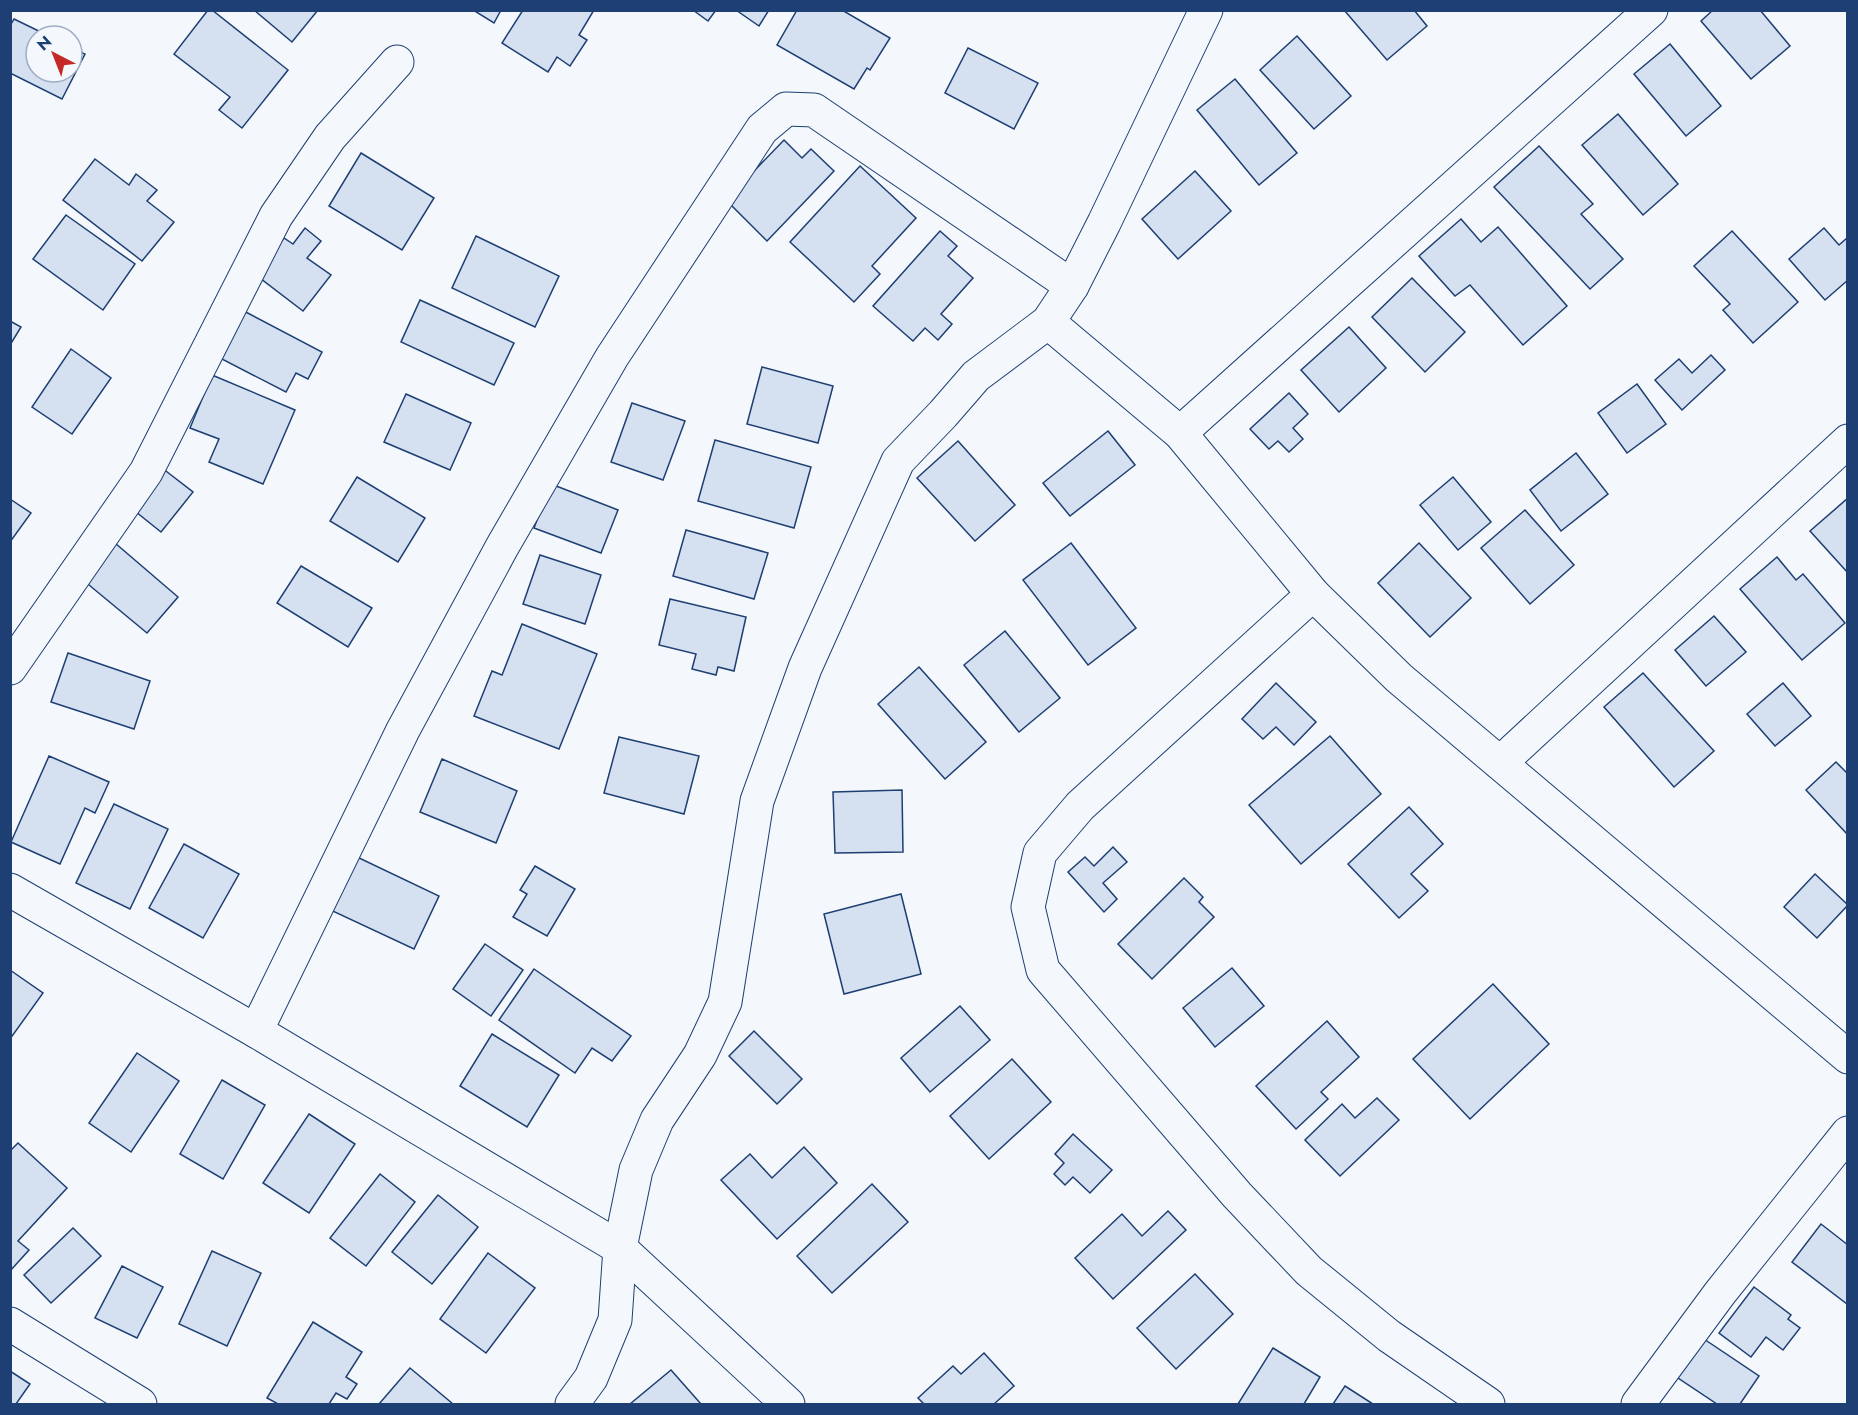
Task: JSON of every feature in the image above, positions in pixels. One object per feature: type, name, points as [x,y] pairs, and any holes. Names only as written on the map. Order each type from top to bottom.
[{"type":"street","points":[[572,1404],[591,1378],[615,1320],[621,1248],[636,1170],[657,1120],[700,1055],[725,1002],[757,801],[805,668],[898,461],[976,375],[1048,322],[1072,286],[1206,10]]},
{"type":"street","points":[[1180,433],[1651,10]]},
{"type":"street","points":[[10,668],[146,472],[276,216],[330,137],[397,62]]},
{"type":"street","points":[[256,1030],[403,730],[502,547],[612,357],[762,129],[786,109],[814,110],[1072,286]]},
{"type":"street","points":[[1048,322],[1180,433],[1313,594],[1399,678],[1848,1057]]},
{"type":"street","points":[[1500,763],[1848,441]]},
{"type":"street","points":[[1313,594],[1080,806],[1040,853],[1028,907],[1043,970],[1237,1195],[1309,1271],[1389,1336],[1488,1404]]},
{"type":"street","points":[[10,890],[256,1030],[621,1248],[788,1404]]},
{"type":"street","points":[[1638,1404],[1720,1293],[1848,1134]]},
{"type":"street","points":[[10,1324],[140,1404]]},
{"type":"building","points":[[208,10],[212,10],[288,70],[242,128],[219,110],[230,97],[174,54]]},
{"type":"building","points":[[254,10],[318,10],[292,42]]},
{"type":"building","points":[[473,10],[501,10],[494,23]]},
{"type":"building","points":[[523,10],[594,10],[579,35],[587,40],[570,66],[557,57],[548,72],[502,43]]},
{"type":"building","points":[[693,10],[716,10],[708,21]]},
{"type":"building","points":[[736,10],[769,10],[759,26]]},
{"type":"building","points":[[797,10],[842,10],[890,38],[870,70],[867,68],[854,89],[777,45]]},
{"type":"building","points":[[1344,10],[1414,10],[1427,26],[1387,60]]},
{"type":"building","points":[[1713,10],[1760,10],[1790,46],[1751,79],[1701,21]]},
{"type":"building","points":[[14,19],[24,24],[24,80],[10,73],[10,26]]},
{"type":"building","points":[[1297,36],[1351,96],[1314,129],[1260,70]]},
{"type":"building","points":[[1670,44],[1721,106],[1686,136],[1634,74]]},
{"type":"building","points":[[968,48],[1038,83],[1014,129],[945,93]]},
{"type":"building","points":[[1235,79],[1297,153],[1259,185],[1197,110]]},
{"type":"building","points":[[32,84],[70,84],[62,99]]},
{"type":"building","points":[[1618,114],[1678,184],[1643,215],[1582,145]]},
{"type":"building","points":[[784,140],[802,158],[811,149],[834,171],[767,241],[726,200]]},
{"type":"building","points":[[1539,146],[1593,204],[1581,214],[1623,259],[1590,289],[1494,187]]},
{"type":"building","points":[[361,153],[434,198],[402,250],[329,206]]},
{"type":"building","points":[[95,159],[129,185],[136,174],[157,190],[147,201],[174,222],[142,261],[63,200]]},
{"type":"building","points":[[860,166],[916,218],[872,266],[880,274],[854,302],[790,242]]},
{"type":"building","points":[[1195,171],[1231,211],[1178,259],[1142,219]]},
{"type":"building","points":[[66,215],[135,264],[103,310],[33,259]]},
{"type":"building","points":[[1461,219],[1481,242],[1498,227],[1567,306],[1523,345],[1470,285],[1455,296],[1419,256]]},
{"type":"building","points":[[305,228],[321,241],[307,258],[331,275],[303,311],[256,275],[284,238],[293,244]]},
{"type":"building","points":[[1824,228],[1839,245],[1848,239],[1848,280],[1825,300],[1789,259]]},
{"type":"building","points":[[940,231],[957,246],[948,256],[973,278],[941,314],[952,324],[938,340],[925,328],[913,341],[873,306]]},
{"type":"building","points":[[1732,231],[1798,302],[1753,343],[1723,310],[1730,304],[1694,266]]},
{"type":"building","points":[[476,236],[559,276],[535,327],[452,288]]},
{"type":"building","points":[[1412,278],[1465,332],[1425,372],[1372,317]]},
{"type":"building","points":[[420,300],[514,343],[494,385],[401,342]]},
{"type":"building","points":[[242,310],[322,352],[308,379],[296,373],[286,392],[218,357]]},
{"type":"building","points":[[10,321],[21,327],[10,345]]},
{"type":"building","points":[[1349,327],[1386,368],[1339,412],[1301,370]]},
{"type":"building","points":[[71,349],[111,378],[72,434],[32,407]]},
{"type":"building","points":[[1711,355],[1725,370],[1682,410],[1655,380],[1679,359],[1692,373]]},
{"type":"building","points":[[762,367],[833,386],[818,443],[747,424]]},
{"type":"building","points":[[212,375],[295,410],[263,484],[209,462],[219,439],[190,428]]},
{"type":"building","points":[[1637,384],[1666,424],[1627,453],[1598,413]]},
{"type":"building","points":[[1289,393],[1308,414],[1293,428],[1303,439],[1289,452],[1278,441],[1269,449],[1250,429]]},
{"type":"building","points":[[406,394],[471,423],[450,470],[384,442]]},
{"type":"building","points":[[632,403],[685,421],[663,480],[611,462]]},
{"type":"building","points":[[1108,431],[1135,465],[1070,516],[1043,483]]},
{"type":"building","points":[[715,440],[811,467],[794,528],[698,501]]},
{"type":"building","points":[[958,441],[1015,505],[975,541],[917,478]]},
{"type":"building","points":[[1576,453],[1608,494],[1561,531],[1530,490]]},
{"type":"building","points":[[162,468],[193,492],[161,532],[131,508]]},
{"type":"building","points":[[357,477],[425,518],[398,562],[330,521]]},
{"type":"building","points":[[1453,477],[1491,522],[1458,550],[1420,505]]},
{"type":"building","points":[[551,484],[618,510],[601,553],[534,528]]},
{"type":"building","points":[[1848,498],[1848,573],[1810,531]]},
{"type":"building","points":[[10,499],[31,513],[10,542]]},
{"type":"building","points":[[1525,510],[1574,565],[1530,604],[1481,548]]},
{"type":"building","points":[[686,530],[768,553],[754,599],[673,576]]},
{"type":"building","points":[[115,543],[178,597],[147,633],[83,580]]},
{"type":"building","points":[[1071,543],[1136,628],[1088,665],[1023,580]]},
{"type":"building","points":[[1419,543],[1471,598],[1430,637],[1378,583]]},
{"type":"building","points":[[540,555],[601,575],[585,624],[523,604]]},
{"type":"building","points":[[1777,557],[1796,580],[1803,574],[1845,623],[1802,660],[1740,589]]},
{"type":"building","points":[[301,566],[372,608],[348,647],[277,603]]},
{"type":"building","points":[[670,599],[746,617],[734,671],[718,667],[716,675],[692,669],[696,654],[659,645]]},
{"type":"building","points":[[1714,616],[1746,652],[1706,686],[1675,650]]},
{"type":"building","points":[[522,624],[597,654],[559,749],[474,716],[492,671],[502,675]]},
{"type":"building","points":[[1005,631],[1060,698],[1019,732],[964,665]]},
{"type":"building","points":[[68,653],[150,681],[134,729],[51,702]]},
{"type":"building","points":[[919,667],[986,742],[945,779],[878,704]]},
{"type":"building","points":[[1643,673],[1714,751],[1674,787],[1604,707]]},
{"type":"building","points":[[1276,683],[1316,722],[1294,745],[1276,727],[1263,739],[1242,719]]},
{"type":"building","points":[[1783,683],[1811,716],[1775,746],[1747,714]]},
{"type":"building","points":[[1330,736],[1381,794],[1301,864],[1249,805]]},
{"type":"building","points":[[619,737],[699,756],[684,814],[604,793]]},
{"type":"building","points":[[49,756],[109,782],[95,813],[85,808],[60,864],[11,842]]},
{"type":"building","points":[[442,759],[517,791],[496,843],[420,812]]},
{"type":"building","points":[[1836,762],[1848,774],[1848,835],[1806,790]]},
{"type":"building","points":[[902,790],[903,852],[835,853],[833,792]]},
{"type":"building","points":[[114,804],[168,829],[130,909],[76,883]]},
{"type":"building","points":[[1409,807],[1443,844],[1411,874],[1428,891],[1399,918],[1348,864]]},
{"type":"building","points":[[184,844],[239,874],[203,938],[149,908]]},
{"type":"building","points":[[334,846],[439,896],[414,949],[309,900]]},
{"type":"building","points":[[1113,847],[1127,862],[1103,883],[1117,899],[1104,912],[1068,872],[1085,857],[1094,866]]},
{"type":"building","points":[[535,866],[575,889],[547,936],[513,917],[527,894],[520,890]]},
{"type":"building","points":[[1815,874],[1848,905],[1817,938],[1784,907]]},
{"type":"building","points":[[1184,878],[1203,897],[1199,902],[1214,917],[1152,979],[1118,944]]},
{"type":"building","points":[[901,894],[921,974],[844,994],[824,914]]},
{"type":"building","points":[[485,944],[523,970],[491,1016],[453,989]]},
{"type":"building","points":[[1232,968],[1264,1006],[1215,1047],[1183,1008]]},
{"type":"building","points":[[534,969],[631,1036],[612,1061],[592,1048],[575,1073],[499,1020]]},
{"type":"building","points":[[10,970],[43,993],[10,1039]]},
{"type":"building","points":[[1493,984],[1549,1044],[1470,1119],[1413,1059]]},
{"type":"building","points":[[960,1006],[990,1040],[930,1092],[901,1058]]},
{"type":"building","points":[[1327,1021],[1359,1057],[1321,1092],[1328,1099],[1296,1129],[1256,1086]]},
{"type":"building","points":[[754,1031],[802,1079],[777,1104],[729,1056]]},
{"type":"building","points":[[492,1034],[559,1075],[527,1127],[460,1086]]},
{"type":"building","points":[[137,1053],[179,1081],[131,1152],[89,1123]]},
{"type":"building","points":[[1012,1059],[1051,1102],[989,1159],[950,1116]]},
{"type":"building","points":[[222,1080],[265,1105],[223,1179],[180,1154]]},
{"type":"building","points":[[1377,1098],[1399,1120],[1340,1176],[1305,1140],[1342,1104],[1355,1118]]},
{"type":"building","points":[[309,1114],[355,1144],[309,1213],[263,1183]]},
{"type":"building","points":[[1073,1134],[1112,1170],[1090,1193],[1073,1177],[1065,1185],[1054,1174],[1064,1163],[1055,1154]]},
{"type":"building","points":[[18,1143],[67,1188],[18,1241],[29,1250],[10,1271],[10,1151]]},
{"type":"building","points":[[804,1147],[837,1183],[777,1239],[721,1180],[750,1154],[772,1178]]},
{"type":"building","points":[[380,1174],[415,1202],[366,1266],[330,1238]]},
{"type":"building","points":[[872,1184],[908,1222],[832,1293],[797,1256]]},
{"type":"building","points":[[438,1195],[478,1227],[432,1284],[392,1252]]},
{"type":"building","points":[[1168,1211],[1186,1230],[1113,1299],[1075,1258],[1122,1214],[1142,1236]]},
{"type":"building","points":[[1821,1224],[1848,1245],[1847,1304],[1792,1262]]},
{"type":"building","points":[[73,1228],[101,1256],[51,1303],[24,1275]]},
{"type":"building","points":[[212,1251],[261,1273],[227,1346],[179,1324]]},
{"type":"building","points":[[488,1253],[535,1288],[486,1353],[440,1319]]},
{"type":"building","points":[[122,1266],[163,1287],[137,1338],[95,1318]]},
{"type":"building","points":[[1195,1274],[1233,1314],[1176,1369],[1137,1328]]},
{"type":"building","points":[[1754,1287],[1791,1315],[1788,1319],[1800,1328],[1783,1350],[1766,1337],[1751,1357],[1719,1333]]},
{"type":"building","points":[[313,1322],[362,1352],[346,1377],[357,1384],[347,1399],[336,1393],[329,1404],[278,1404],[267,1398]]},
{"type":"building","points":[[1698,1335],[1759,1376],[1740,1404],[1717,1404],[1672,1374]]},
{"type":"building","points":[[1273,1348],[1320,1377],[1304,1404],[1238,1404]]},
{"type":"building","points":[[984,1353],[1014,1386],[994,1404],[924,1404],[918,1398],[953,1366],[961,1374]]},
{"type":"building","points":[[410,1368],[453,1404],[379,1404]]},
{"type":"building","points":[[671,1370],[701,1404],[630,1404]]},
{"type":"building","points":[[10,1371],[30,1384],[16,1404],[10,1404]]},
{"type":"building","points":[[1345,1386],[1373,1404],[1333,1404]]}]
